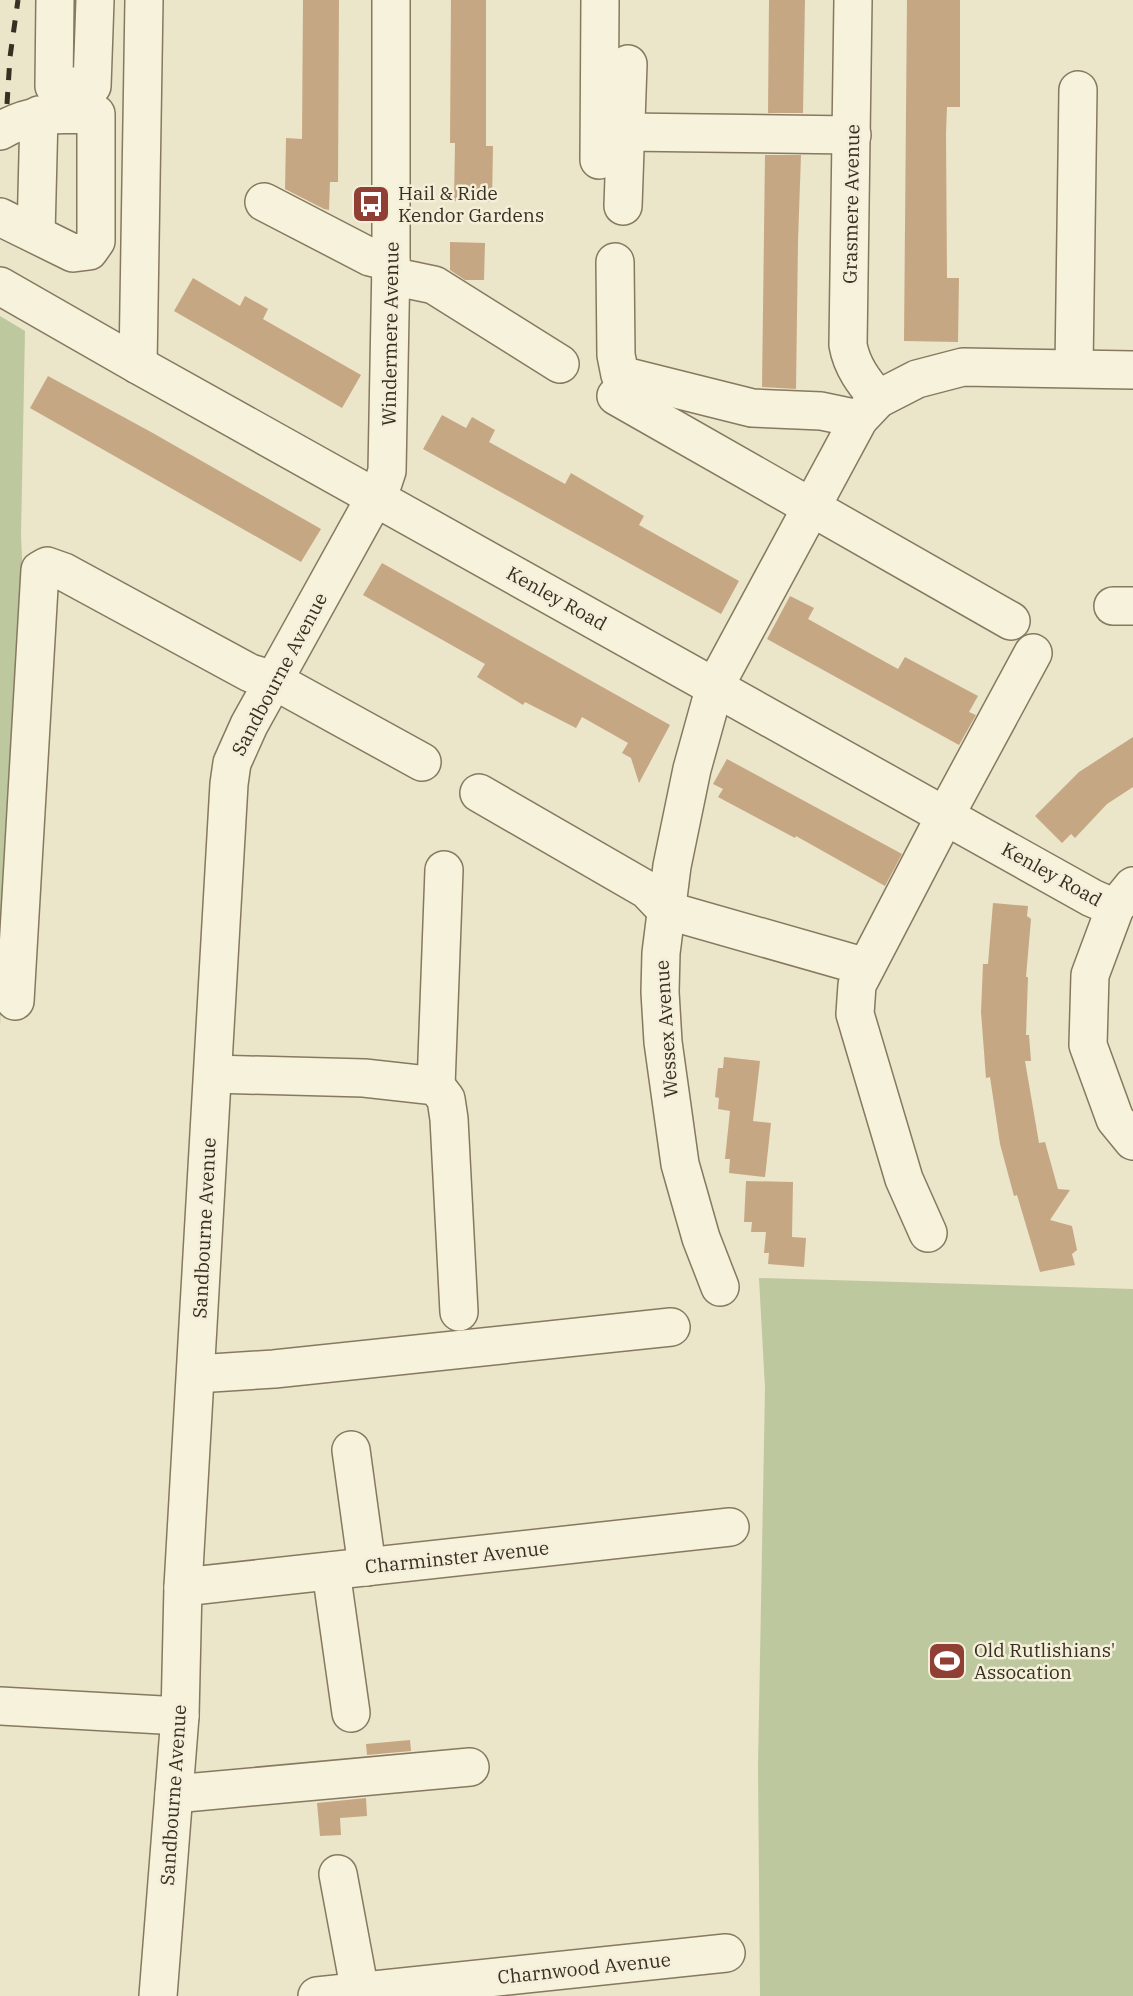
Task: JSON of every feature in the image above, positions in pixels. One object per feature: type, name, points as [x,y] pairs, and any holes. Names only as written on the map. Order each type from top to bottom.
[{"type":"street","points":[[55,0],[54,86],[92,86],[95,0]]},
{"type":"street","points":[[138,365],[144,0]]},
{"type":"street","name":"Windermere Avenue","points":[[375,496],[383,483],[388,460],[391,0]]},
{"type":"street","points":[[599,160],[600,0]]},
{"type":"street","name":"Grasmere Avenue","points":[[853,0],[848,345],[869,409]]},
{"type":"street","points":[[623,206],[628,64]]},
{"type":"street","points":[[1074,368],[1078,90]]},
{"type":"street","points":[[0,131],[39,115],[96,114],[96,241],[89,251],[73,253],[0,217]]},
{"type":"street","points":[[36,234],[39,115]]},
{"type":"street","points":[[625,132],[852,135]]},
{"type":"street","points":[[264,202],[391,269],[434,285],[561,364]]},
{"type":"street","points":[[615,262],[616,355],[620,374],[752,408],[821,411],[869,409]]},
{"type":"street","name":"Kenley Road","points":[[0,285],[138,365],[1092,898],[1124,897]]},
{"type":"street","points":[[715,686],[812,506],[869,409],[918,379],[963,367],[1133,370]]},
{"type":"street","points":[[616,396],[1011,621]]},
{"type":"street","name":"Sandbourne Avenue","points":[[158,1996],[180,1716],[183,1587],[232,763],[274,680],[375,496]]},
{"type":"street","points":[[15,1001],[40,569],[47,566],[64,572],[250,673],[274,680],[422,762]]},
{"type":"street","points":[[928,1233],[904,1179],[855,1014],[857,985],[1033,653]]},
{"type":"street","name":"Wessex Avenue","points":[[715,686],[686,795],[672,866],[661,953],[660,992],[663,1042],[680,1164],[701,1238],[720,1287]]},
{"type":"street","points":[[479,793],[647,890],[666,910],[866,967]]},
{"type":"street","points":[[444,870],[436,1086],[446,1099],[449,1119],[459,1311]]},
{"type":"street","points":[[1124,897],[1090,975],[1088,1045],[1115,1119],[1133,1141]]},
{"type":"street","points":[[213,1074],[364,1078],[436,1086]]},
{"type":"street","points":[[196,1374],[274,1369],[671,1327]]},
{"type":"street","points":[[351,1450],[367,1567]]},
{"type":"street","name":"Charminster Avenue","points":[[183,1587],[730,1527]]},
{"type":"street","points":[[331,1571],[351,1713]]},
{"type":"street","points":[[0,1706],[180,1716]]},
{"type":"street","points":[[174,1794],[470,1767]]},
{"type":"street","points":[[338,1874],[360,1992]]},
{"type":"street","name":"Charnwood Avenue","points":[[317,1996],[726,1953]]},
{"type":"green space","points":[[0,316],[25,331],[21,535],[23,581],[0,1027]]},
{"type":"green space","name":"Old Rutlishians' Assocation","points":[[759,1278],[1133,1289],[1133,1996],[760,1996],[758,1766],[765,1388]]},
{"type":"building","points":[[303,0],[339,0],[338,182],[330,182],[329,210],[285,189],[286,138],[302,139]]},
{"type":"building","points":[[451,0],[486,0],[486,146],[493,146],[492,202],[454,201],[455,143],[450,143]]},
{"type":"building","points":[[769,0],[805,0],[803,113],[768,113]]},
{"type":"building","points":[[907,0],[960,0],[960,107],[947,107],[946,133],[947,278],[959,278],[958,342],[904,341]]},
{"type":"building","points":[[765,155],[801,155],[796,389],[762,387]]},
{"type":"building","points":[[450,242],[485,243],[484,280],[465,280],[450,270]]},
{"type":"building","points":[[193,278],[240,306],[245,296],[268,309],[263,319],[361,375],[342,408],[174,311]]},
{"type":"building","points":[[48,376],[321,529],[301,562],[30,408]]},
{"type":"building","points":[[442,415],[466,428],[472,417],[495,430],[489,442],[565,484],[571,473],[644,516],[639,525],[739,581],[721,614],[423,449]]},
{"type":"building","points":[[382,563],[670,725],[639,783],[631,758],[622,753],[628,743],[582,717],[576,728],[525,702],[523,705],[477,677],[485,664],[363,595]]},
{"type":"building","points":[[790,596],[814,608],[808,619],[898,669],[905,657],[978,696],[969,712],[976,715],[959,745],[767,639]]},
{"type":"building","points":[[1133,737],[1133,787],[1107,804],[1075,838],[1071,834],[1062,843],[1035,816],[1079,772]]},
{"type":"building","points":[[727,759],[902,854],[885,886],[796,836],[795,838],[718,797],[723,789],[713,784]]},
{"type":"building","points":[[993,903],[1028,906],[1027,916],[1031,919],[1026,977],[1026,1035],[1029,1035],[1031,1061],[1025,1061],[1039,1143],[1045,1142],[1058,1189],[1070,1190],[1050,1220],[1072,1226],[1077,1250],[1072,1254],[1075,1265],[1040,1272],[1017,1195],[1014,1196],[1000,1144],[990,1077],[986,1078],[981,1012],[983,964],[988,964]]},
{"type":"building","points":[[724,1057],[760,1061],[753,1121],[771,1123],[765,1177],[729,1173],[730,1159],[725,1159],[730,1111],[718,1109],[719,1098],[715,1097],[718,1068],[723,1068]]},
{"type":"building","points":[[746,1181],[793,1182],[792,1237],[806,1238],[804,1267],[768,1264],[769,1253],[764,1253],[766,1232],[751,1232],[752,1222],[744,1222]]},
{"type":"building","points":[[410,1740],[411,1751],[367,1755],[366,1744]]},
{"type":"building","points":[[366,1798],[367,1816],[340,1818],[341,1835],[320,1836],[317,1803]]},
{"type":"railway","points":[[7,104],[18,0]]},
{"type":"place","name":"Hail & Ride Kendor Gardens","points":[[371,204]]},
{"type":"place","name":"Old Rutlishians' Assocation","points":[[947,1661]]}]
